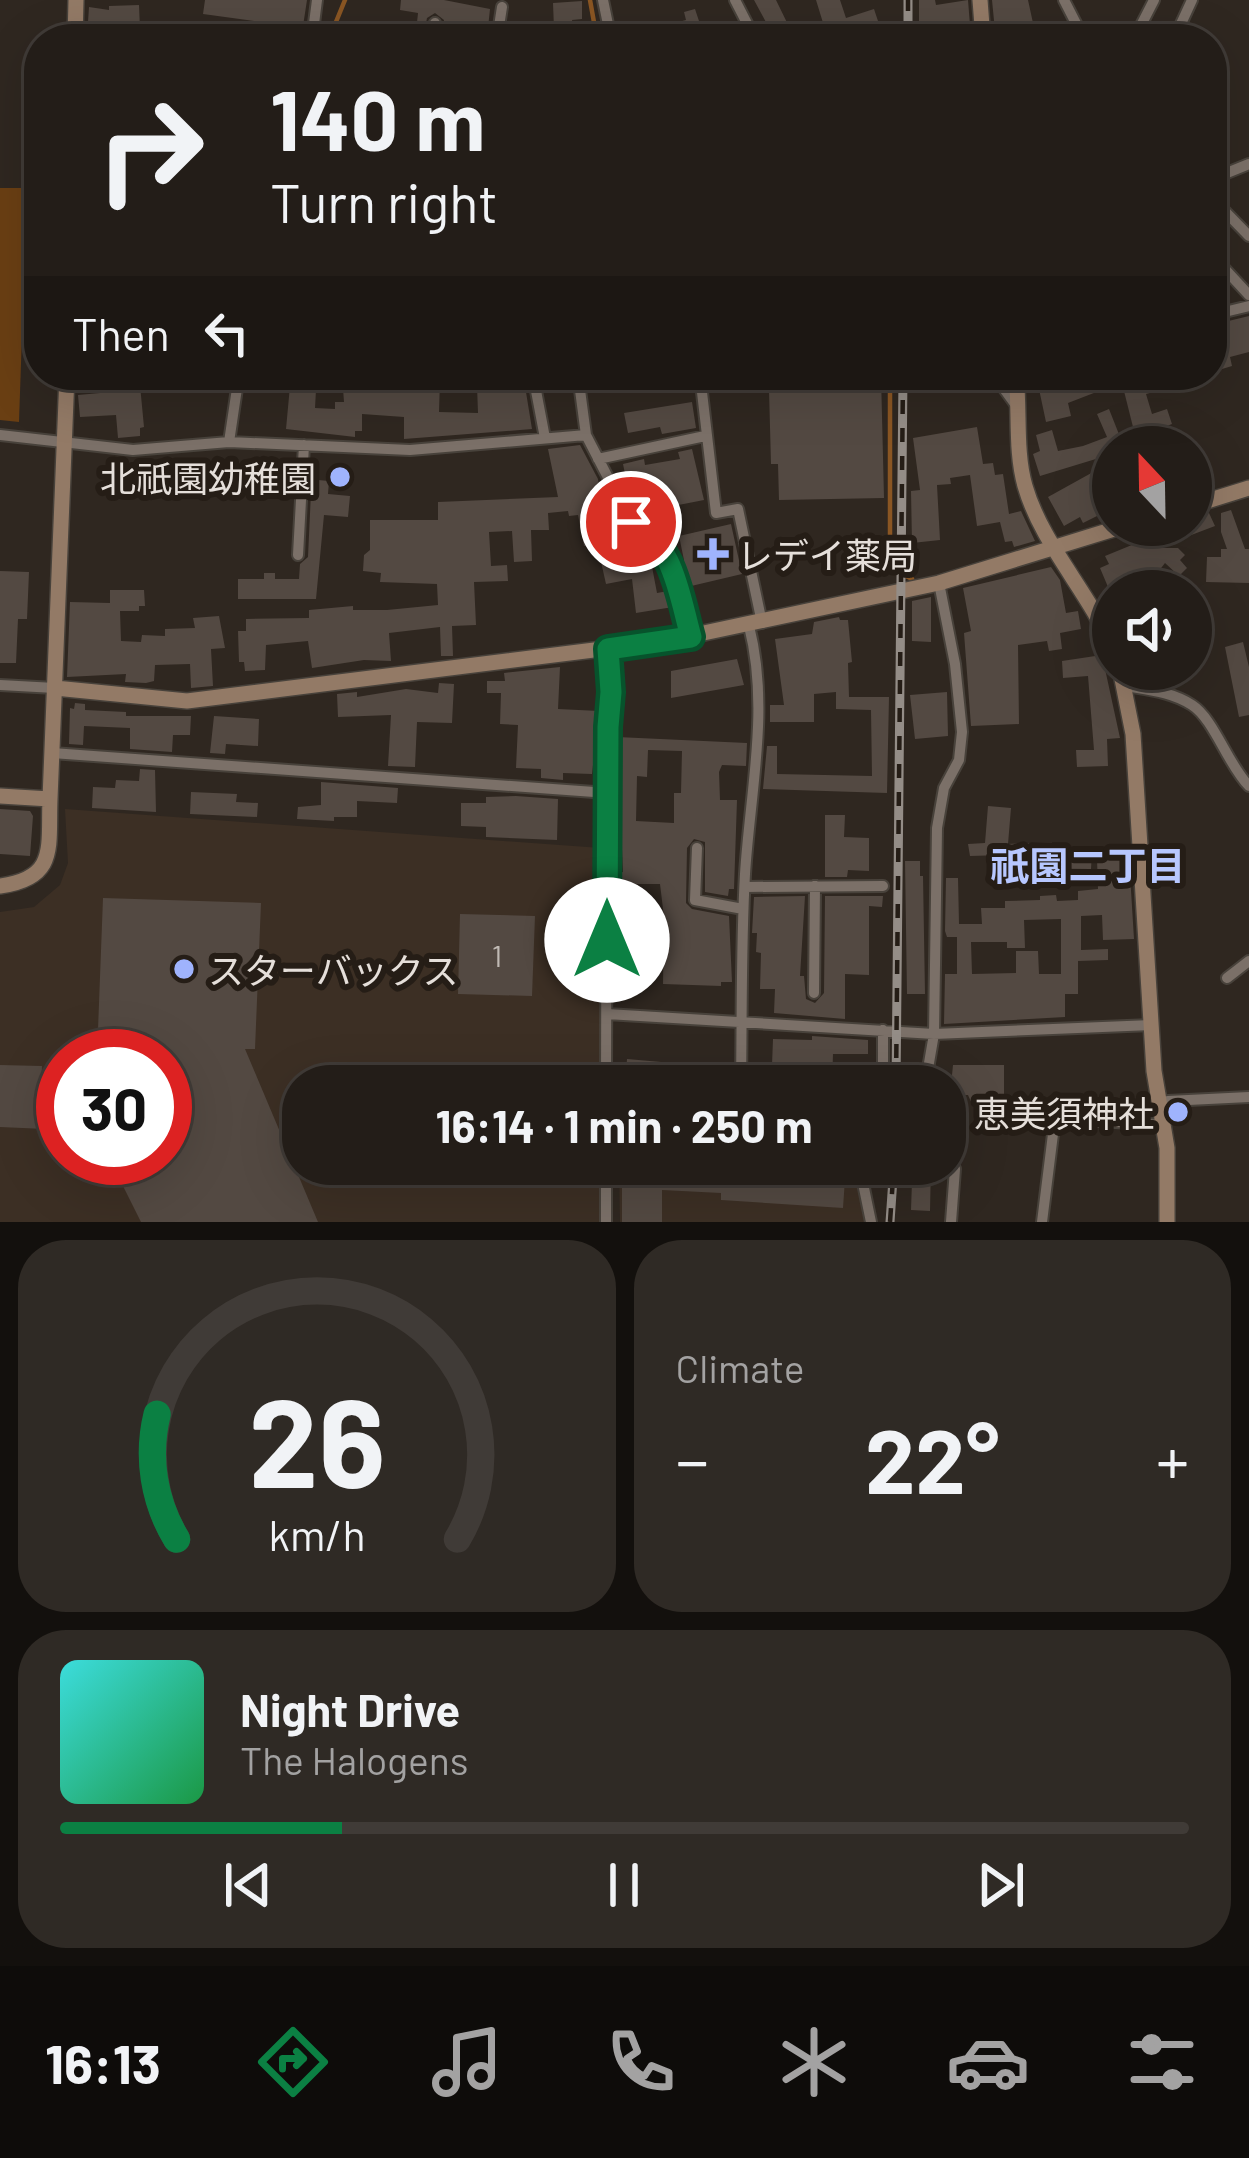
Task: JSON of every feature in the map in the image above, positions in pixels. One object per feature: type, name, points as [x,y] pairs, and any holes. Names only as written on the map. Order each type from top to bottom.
[{"type":"street","points":[[499,24],[502,7]]},
{"type":"street","points":[[1227,213],[1249,236]]},
{"type":"street","points":[[1227,272],[1249,296]]},
{"type":"street","points":[[0,886],[34,877],[47,863],[67,390]]},
{"type":"street","points":[[229,442],[237,390]]},
{"type":"street","points":[[536,390],[545,439]]},
{"type":"street","points":[[580,390],[586,435],[631,522],[660,543],[691,637]]},
{"type":"street","points":[[701,390],[716,514],[738,509],[756,625],[759,713],[743,909],[741,1065]]},
{"type":"street","points":[[1005,390],[1020,410]]},
{"type":"street","points":[[1018,390],[1020,461],[1026,489],[1092,605]]},
{"type":"street","points":[[0,435],[134,450],[229,442],[410,450],[586,435]]},
{"type":"street","points":[[598,458],[706,436]]},
{"type":"street","points":[[298,555],[304,446]]},
{"type":"street","points":[[1212,499],[1249,488]]},
{"type":"street","points":[[0,685],[187,701],[608,649],[756,625],[939,583],[1092,536]]},
{"type":"street","points":[[929,1065],[934,1034],[937,829],[944,788],[959,760],[962,732],[939,583]]},
{"type":"street","points":[[606,1065],[608,649]]},
{"type":"street","points":[[1125,690],[1133,734],[1157,1105],[1168,1171],[1167,1222]]},
{"type":"street","points":[[1158,690],[1196,707],[1236,773],[1249,785]]},
{"type":"street","points":[[52,753],[608,793]]},
{"type":"street","points":[[0,796],[50,799]]},
{"type":"street","points":[[697,848],[695,900],[743,909]]},
{"type":"street","points":[[745,886],[883,886]]},
{"type":"street","points":[[814,993],[815,886]]},
{"type":"street","points":[[1227,978],[1249,961]]},
{"type":"street","points":[[607,1014],[934,1034],[1151,1025]]},
{"type":"street","points":[[883,1030],[883,1065]]},
{"type":"street","points":[[1157,1105],[1249,1097]]},
{"type":"street","points":[[1042,1222],[1055,1118],[1161,1125]]},
{"type":"street","points":[[606,1185],[606,1222]]},
{"type":"street","points":[[863,1185],[871,1222]]},
{"type":"street","points":[[951,1222],[954,1185]]},
{"type":"shaded area","points":[[0,188],[24,188],[19,422],[0,420]]},
{"type":"shaded area","points":[[65,809],[601,848],[602,1065],[282,1065],[282,1185],[602,1185],[602,1222],[0,1222],[0,912],[34,907],[60,885],[68,863]]},
{"type":"shaded area","points":[[619,1185],[862,1185],[870,1222],[620,1222]]},
{"type":"building","points":[[205,0],[307,0],[303,24],[203,14]]},
{"type":"building","points":[[401,0],[444,0],[490,9],[488,24],[444,24],[435,13],[426,24],[417,24],[418,13],[400,10]]},
{"type":"building","points":[[754,0],[776,0],[788,24],[767,24]]},
{"type":"building","points":[[816,0],[840,0],[846,18],[874,9],[879,24],[823,24]]},
{"type":"building","points":[[919,0],[935,0],[936,5],[968,0],[970,24],[919,24]]},
{"type":"building","points":[[992,0],[1028,0],[1033,23],[994,24]]},
{"type":"building","points":[[582,1],[582,19],[554,24],[553,3]]},
{"type":"building","points":[[139,5],[140,24],[88,24],[89,7],[109,10],[109,6]]},
{"type":"building","points":[[695,9],[700,24],[671,24],[686,20],[684,12]]},
{"type":"building","points":[[1249,316],[1249,352],[1230,357],[1232,366],[1227,368],[1227,321]]},
{"type":"building","points":[[140,390],[144,427],[140,436],[118,438],[116,415],[80,417],[78,395]]},
{"type":"building","points":[[290,390],[316,390],[315,408],[335,409],[335,402],[344,402],[343,390],[440,390],[439,412],[478,413],[477,390],[526,390],[532,429],[404,439],[404,417],[362,414],[362,431],[355,431],[355,437],[286,429]]},
{"type":"building","points":[[769,390],[881,390],[884,498],[779,500],[778,464],[771,464]]},
{"type":"building","points":[[1039,390],[1099,390],[1068,403],[1071,416],[1046,422]]},
{"type":"building","points":[[1124,390],[1161,390],[1146,394],[1152,414],[1167,409],[1172,424],[1133,426]]},
{"type":"building","points":[[692,402],[696,428],[662,434],[660,427],[628,433],[624,413]]},
{"type":"building","points":[[1109,409],[1116,426],[1102,426],[1097,414]]},
{"type":"building","points":[[977,427],[983,464],[993,463],[995,475],[1003,474],[1009,514],[1021,511],[1035,541],[1014,547],[1012,541],[1005,542],[1000,522],[977,526],[970,475],[937,485],[940,540],[912,543],[911,491],[920,490],[913,438]]},
{"type":"building","points":[[1052,430],[1058,451],[1092,443],[1092,460],[1040,476],[1033,454],[1040,451],[1036,435]]},
{"type":"building","points":[[580,445],[598,479],[610,560],[649,551],[657,593],[668,591],[673,607],[636,613],[632,579],[606,584],[597,544],[584,546],[578,515],[548,513],[549,530],[531,530],[532,561],[514,562],[512,531],[489,532],[491,566],[507,565],[508,581],[474,582],[476,625],[452,626],[453,656],[441,656],[440,627],[389,633],[391,661],[312,668],[308,641],[266,645],[265,670],[245,671],[244,662],[239,662],[238,631],[246,631],[246,619],[309,618],[309,610],[353,606],[353,610],[387,610],[438,605],[437,584],[380,582],[381,573],[363,571],[364,555],[370,550],[370,520],[438,520],[438,502],[558,497],[548,449]]},
{"type":"building","points":[[692,449],[704,500],[653,510],[648,485],[628,489],[623,464],[680,459],[678,452]]},
{"type":"building","points":[[1092,473],[1092,518],[1083,523],[1080,517],[1064,526],[1048,497]]},
{"type":"building","points":[[318,480],[329,481],[328,494],[350,496],[348,517],[324,515],[316,599],[238,599],[238,579],[264,579],[264,573],[275,573],[275,579],[299,579],[300,564],[308,557],[311,492],[317,493]]},
{"type":"building","points":[[1231,510],[1245,549],[1249,549],[1249,583],[1212,582],[1212,570],[1206,570],[1207,557],[1221,557],[1221,549],[1227,549],[1221,513]]},
{"type":"building","points":[[731,524],[742,574],[687,587],[679,536]]},
{"type":"building","points":[[1129,546],[1178,548],[1187,568],[1173,570],[1165,563],[1160,570],[1101,570],[1109,564],[1105,556]]},
{"type":"building","points":[[1051,567],[1060,580],[1066,613],[1078,611],[1081,629],[1060,633],[1062,649],[1049,651],[1047,641],[1018,645],[1019,724],[971,726],[964,633],[971,631],[963,588]]},
{"type":"building","points":[[0,571],[29,572],[27,619],[18,619],[16,663],[0,663]]},
{"type":"building","points":[[110,590],[144,590],[145,606],[139,606],[139,611],[120,611],[121,641],[165,636],[165,629],[195,628],[193,618],[219,616],[225,648],[211,649],[213,686],[191,688],[190,664],[155,665],[154,681],[146,683],[125,682],[126,674],[67,677],[70,602],[110,603]]},
{"type":"building","points":[[931,597],[931,642],[912,641],[912,601]]},
{"type":"building","points":[[848,620],[849,697],[889,697],[887,793],[763,789],[767,746],[777,746],[777,774],[872,776],[871,710],[836,709],[836,692],[814,694],[814,722],[770,722],[770,705],[784,705],[775,639],[812,634],[814,622]]},
{"type":"building","points":[[1243,642],[1249,667],[1249,715],[1239,717],[1225,647]]},
{"type":"building","points":[[1092,656],[1092,690],[1110,690],[1120,738],[1107,739],[1108,766],[1077,767],[1076,750],[1094,750],[1088,676],[1063,678],[1062,661]]},
{"type":"building","points":[[737,659],[744,685],[671,698],[671,671]]},
{"type":"building","points":[[560,667],[558,709],[599,711],[592,774],[563,773],[563,780],[541,778],[541,769],[516,768],[518,725],[500,724],[501,693],[487,693],[487,681],[505,681],[504,673]]},
{"type":"building","points":[[439,683],[454,684],[452,723],[417,722],[415,767],[388,766],[391,715],[338,717],[337,694],[357,692],[357,697],[406,689],[438,693]]},
{"type":"building","points":[[947,692],[948,736],[915,739],[910,695]]},
{"type":"building","points":[[85,704],[85,710],[126,712],[126,716],[191,716],[190,735],[173,735],[172,752],[130,749],[130,728],[84,726],[83,745],[69,744],[70,708]]},
{"type":"building","points":[[214,716],[259,719],[258,746],[226,744],[225,754],[210,753]]},
{"type":"building","points":[[617,737],[747,743],[746,766],[722,765],[719,772],[720,800],[737,800],[734,889],[729,889],[728,896],[705,892],[705,842],[694,839],[687,848],[686,903],[692,909],[729,916],[732,982],[721,982],[721,986],[663,984],[660,884],[628,884],[628,890],[618,891],[617,873],[623,872]],"holes":[[[648,750],[682,751],[681,793],[674,793],[674,823],[636,821],[637,776],[647,777]]]},
{"type":"building","points":[[140,769],[155,770],[156,812],[92,808],[93,787],[115,788],[116,780],[139,781]]},
{"type":"building","points":[[321,782],[398,788],[397,803],[357,801],[357,817],[297,819],[298,807],[321,805]]},
{"type":"building","points":[[191,792],[237,794],[236,802],[258,803],[257,817],[190,814]]},
{"type":"building","points":[[516,796],[558,799],[557,840],[486,837],[486,827],[461,826],[461,803]]},
{"type":"building","points":[[988,806],[1011,808],[1008,844],[1052,842],[1052,853],[1092,851],[1091,869],[1004,868],[1004,855],[970,856],[968,844],[985,843]]},
{"type":"building","points":[[0,809],[30,811],[30,856],[0,854]]},
{"type":"building","points":[[825,815],[845,815],[844,837],[869,838],[869,871],[848,870],[847,877],[825,877]]},
{"type":"building","points":[[1129,858],[1134,939],[1103,940],[1102,915],[1081,916],[1081,950],[1108,949],[1108,960],[1078,961],[1078,994],[1065,994],[1065,1017],[944,1024],[945,974],[957,974],[957,937],[947,937],[945,931],[946,878],[958,878],[959,924],[982,924],[981,908],[1005,908],[1005,901],[1040,900],[1040,896],[1078,900],[1078,891],[1098,889],[1097,859]],"holes":[[[1061,919],[1061,974],[1039,974],[1038,951],[1016,951],[1016,973],[972,974],[971,942],[1007,942],[1007,948],[1025,948],[1024,920]]]},
{"type":"building","points":[[905,861],[920,861],[923,876],[925,994],[907,994]]},
{"type":"building","points":[[805,896],[800,976],[804,976],[806,999],[815,1003],[824,993],[825,896],[883,896],[882,907],[869,906],[869,975],[845,974],[845,1019],[774,1013],[775,989],[760,989],[761,953],[756,952],[757,933],[752,933],[754,897]]},
{"type":"building","points":[[103,898],[261,903],[255,1049],[245,1049],[282,1137],[282,1185],[302,1185],[318,1222],[141,1222],[122,1185],[192,1185],[192,1029],[98,1029]]},
{"type":"building","points":[[460,914],[535,916],[532,996],[458,994]]},
{"type":"building","points":[[812,1036],[868,1040],[868,1054],[833,1054],[833,1065],[772,1065],[773,1039],[812,1040]]},
{"type":"building","points":[[627,1059],[696,1065],[627,1065]]},
{"type":"building","points":[[0,1065],[36,1066],[36,1129],[0,1127]]},
{"type":"building","points":[[966,1065],[1004,1065],[1004,1106],[972,1104]]},
{"type":"building","points":[[622,1185],[845,1185],[843,1208],[721,1200],[721,1193],[662,1190],[662,1222],[622,1222]]},
{"type":"building","points":[[912,1185],[931,1185],[930,1211],[911,1210]]},
{"type":"waterway","points":[[335,24],[345,0]]},
{"type":"waterway","points":[[590,0],[594,24]]},
{"type":"waterway","points":[[890,390],[890,564],[912,579]]},
{"type":"railway","points":[[908,0],[908,24]]},
{"type":"railway","points":[[896,1065],[903,390]]},
{"type":"railway","points":[[890,1222],[893,1185]]},
{"type":"place","name":"北祇園幼稚園","points":[[340,477]]},
{"type":"place","name":"レデイ薬局","points":[[713,554]]},
{"type":"place","name":"スターバックス","points":[[184,969]]},
{"type":"place","name":"恵美須神社","points":[[1178,1112]]},
{"type":"district","name":"祇園二丁目","points":[[1088,864]]},
{"type":"route","points":[[607,940],[608,649],[691,637],[660,543],[631,522]]}]
